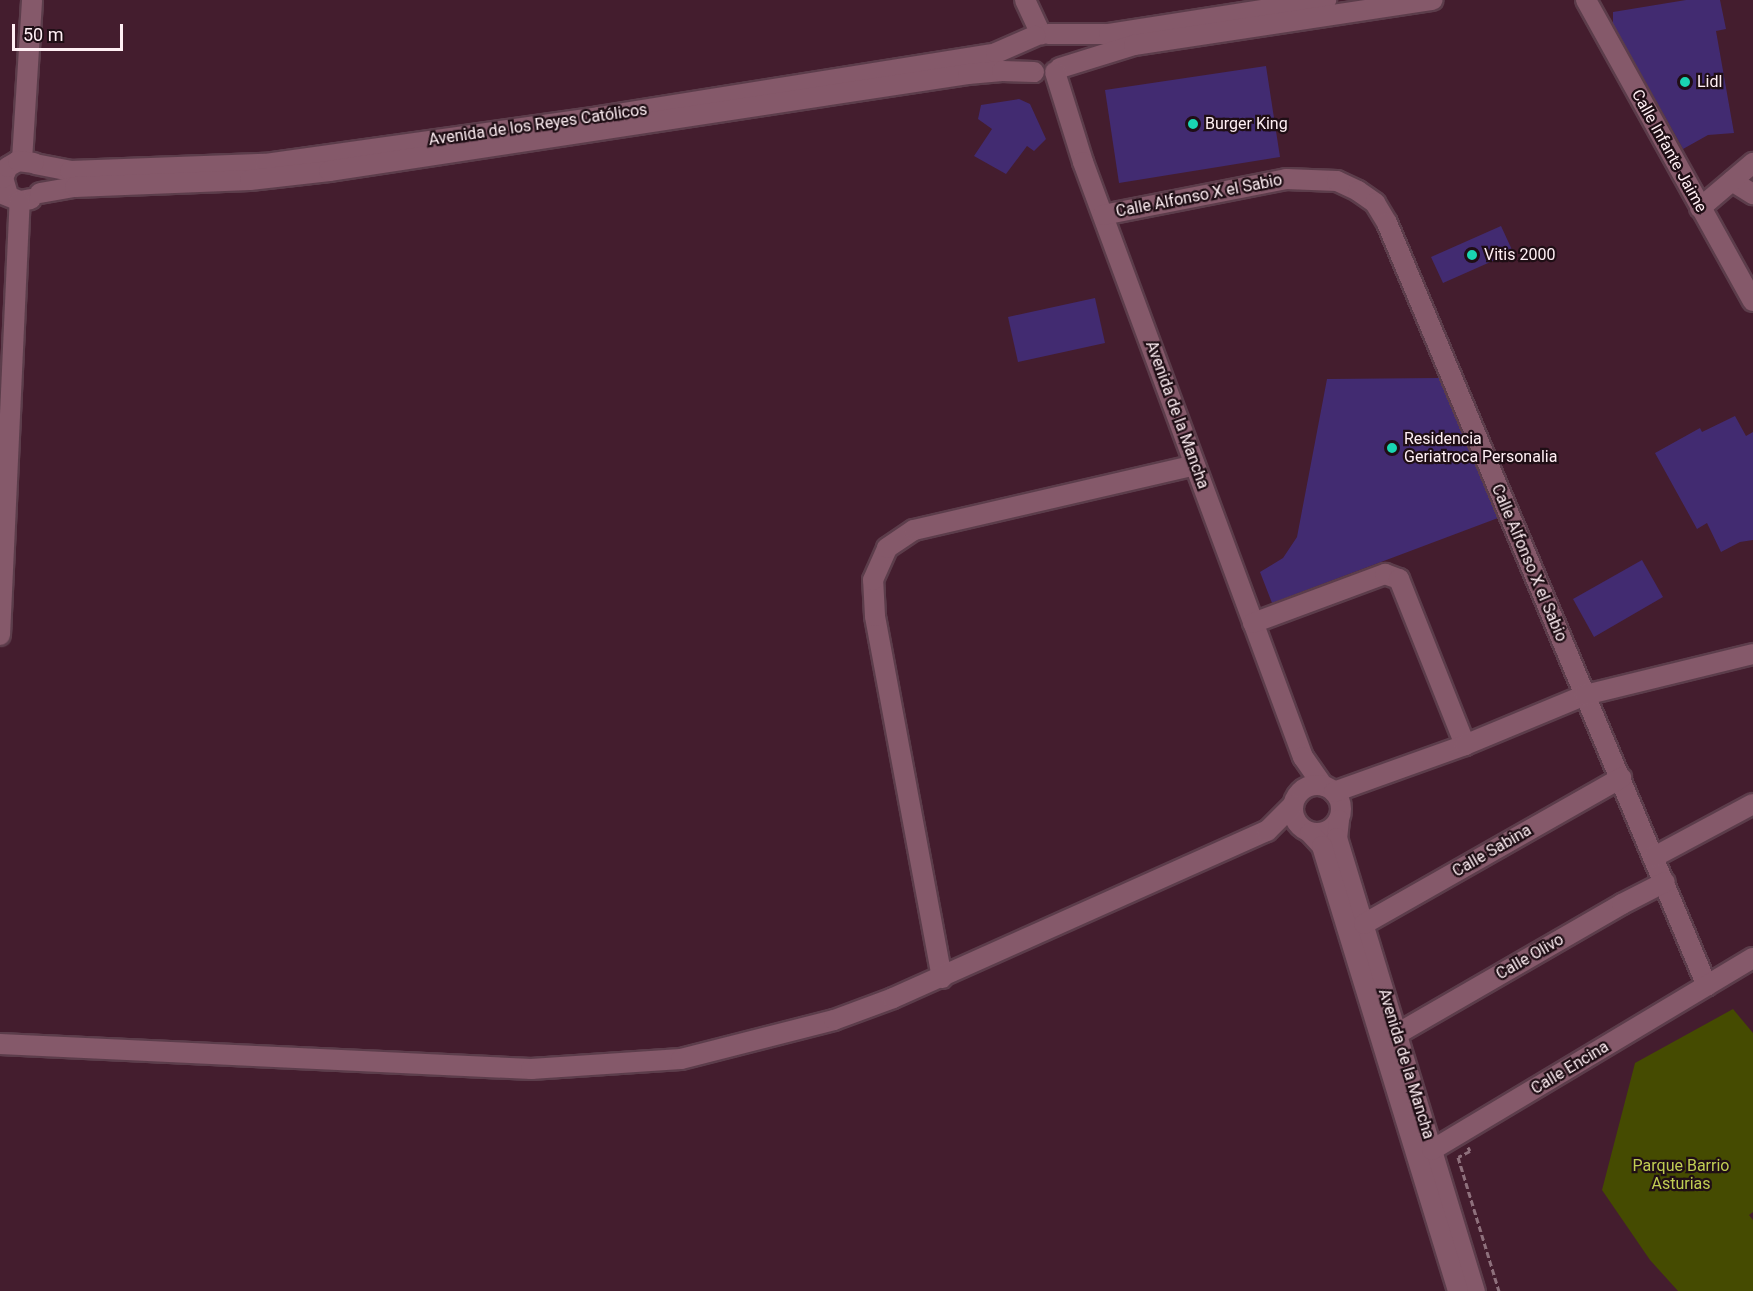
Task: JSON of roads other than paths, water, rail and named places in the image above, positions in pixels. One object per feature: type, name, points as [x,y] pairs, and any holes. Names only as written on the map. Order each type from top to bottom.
[{"type":"street","points":[[0,635],[9,196],[3,178],[16,165],[32,0]]},
{"type":"street","points":[[1025,0],[1041,35]]},
{"type":"street","name":"Avenida de los Reyes Católicos","points":[[16,165],[70,171],[265,164],[598,117],[996,53],[1041,35],[1109,34],[1326,0]]},
{"type":"street","points":[[1058,70],[1064,62],[1064,49],[1056,37],[1041,35],[1026,46],[1025,62],[1034,72],[1048,75],[1134,45],[1205,37],[1433,0]]},
{"type":"street","name":"Calle Infante Jaime","points":[[1586,0],[1753,301]]},
{"type":"street","name":"Avenida de la Mancha","points":[[1058,70],[1103,214],[1364,924],[1475,1291]]},
{"type":"street","name":"Avenida de los Reyes Católicos","points":[[40,193],[75,187],[250,180],[328,171],[968,74],[1002,71],[1034,72]]},
{"type":"street","points":[[1700,208],[1753,163]]},
{"type":"street","points":[[9,196],[30,200],[40,193],[44,181],[42,174],[16,165]]},
{"type":"street","name":"Calle Alfonso X el Sabio","points":[[1103,214],[1286,179],[1337,181],[1358,190],[1375,203],[1388,223],[1707,986]]},
{"type":"street","points":[[1732,181],[1753,194]]},
{"type":"street","points":[[942,978],[874,616],[873,580],[887,548],[914,530],[1195,465]]},
{"type":"street","points":[[1254,623],[1385,573],[1399,579],[1465,745]]},
{"type":"street","points":[[0,1044],[531,1069],[681,1059],[834,1020],[942,978],[1267,831],[1323,815],[1361,784],[1465,745],[1585,695],[1753,654]]},
{"type":"street","name":"Calle Sabina","points":[[1364,924],[1621,778]]},
{"type":"street","points":[[1654,856],[1753,804]]},
{"type":"street","points":[[1267,831],[1293,806],[1296,821],[1323,815]]},
{"type":"street","name":"Avenida de la Mancha","points":[[1323,815],[1458,1291]]},
{"type":"street","name":"Calle Olivo","points":[[1397,1034],[1622,903],[1665,882]]},
{"type":"street","name":"Calle Encina","points":[[1432,1150],[1753,958]]},
{"type":"place","name":"Lidl","points":[[1685,82]]},
{"type":"place","name":"Burger King","points":[[1193,124]]},
{"type":"place","name":"Vitis 2000","points":[[1472,255]]},
{"type":"place","name":"Residencia Geriatroca Personalia","points":[[1392,448]]},
{"type":"park label","name":"Parque Barrio Asturias","points":[[1681,1175]]}]
